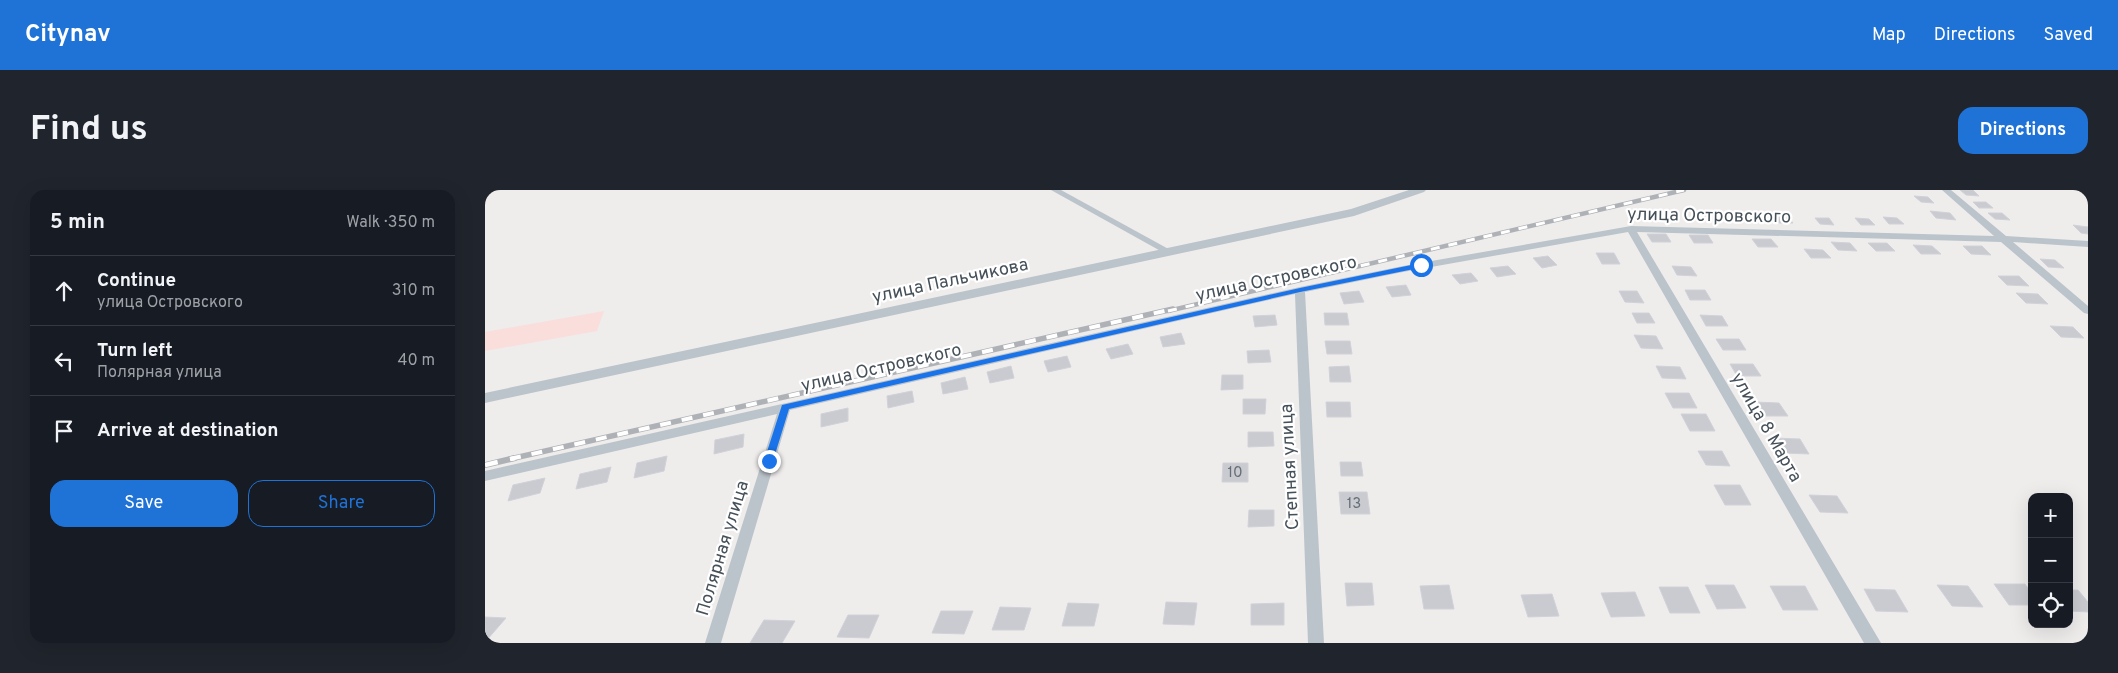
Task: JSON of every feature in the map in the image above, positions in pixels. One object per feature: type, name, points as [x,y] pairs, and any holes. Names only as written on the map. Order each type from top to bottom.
[{"type":"street","points":[[1055,190],[1169,252]]},
{"type":"street","name":"улица Пальчикова","points":[[485,398],[1354,212],[1420,190]]},
{"type":"street","points":[[1946,190],[2088,311]]},
{"type":"street","name":"улица Островского","points":[[485,476],[1300,290],[1403,269],[1631,229],[2088,244]]},
{"type":"street","name":"улица 8 Марта","points":[[1631,229],[1873,643]]},
{"type":"street","name":"Степная улица","points":[[1300,290],[1316,643]]},
{"type":"street","name":"Полярная улица","points":[[713,643],[785,407]]},
{"type":"shaded area","points":[[604,311],[597,331],[485,351],[485,332]]},
{"type":"building","points":[[1960,190],[1973,190],[1979,196],[1966,195]]},
{"type":"building","points":[[1914,196],[1928,197],[1934,203],[1921,202]]},
{"type":"building","points":[[1973,202],[1986,202],[1993,208],[1979,208]]},
{"type":"building","points":[[1930,211],[1950,213],[1956,220],[1936,218]]},
{"type":"building","points":[[1988,213],[2002,213],[2010,220],[1995,219]]},
{"type":"building","points":[[1735,215],[1748,215],[1753,222],[1739,221]]},
{"type":"building","points":[[1774,216],[1788,217],[1793,223],[1779,223]]},
{"type":"building","points":[[1883,217],[1897,218],[1904,224],[1889,224]]},
{"type":"building","points":[[1815,218],[1829,218],[1834,225],[1820,224]]},
{"type":"building","points":[[1855,218],[1869,219],[1875,225],[1861,225]]},
{"type":"building","points":[[2073,225],[2088,227],[2088,234],[2081,233]]},
{"type":"building","points":[[1647,234],[1666,234],[1671,242],[1652,242]]},
{"type":"building","points":[[1689,235],[1708,235],[1713,243],[1694,243]]},
{"type":"building","points":[[1752,239],[1771,239],[1778,247],[1758,247]]},
{"type":"building","points":[[1831,242],[1850,243],[1857,251],[1838,250]]},
{"type":"building","points":[[1868,243],[1887,243],[1895,251],[1876,251]]},
{"type":"building","points":[[1913,245],[1932,246],[1941,254],[1921,254]]},
{"type":"building","points":[[1963,246],[1982,246],[1991,255],[1971,254]]},
{"type":"building","points":[[1804,249],[1823,250],[1831,258],[1811,258]]},
{"type":"building","points":[[1596,253],[1614,253],[1620,264],[1602,264]]},
{"type":"building","points":[[1548,256],[1557,265],[1542,268],[1533,258]]},
{"type":"building","points":[[2040,259],[2055,260],[2064,268],[2048,267]]},
{"type":"building","points":[[1508,266],[1516,274],[1497,277],[1490,268]]},
{"type":"building","points":[[1672,266],[1691,267],[1697,276],[1677,275]]},
{"type":"building","points":[[1471,273],[1478,281],[1460,284],[1452,275]]},
{"type":"building","points":[[1998,276],[2019,276],[2029,286],[2007,285]]},
{"type":"building","points":[[1406,285],[1411,295],[1392,297],[1386,287]]},
{"type":"building","points":[[1685,290],[1705,290],[1711,300],[1690,300]]},
{"type":"building","points":[[1359,291],[1364,302],[1344,304],[1340,293]]},
{"type":"building","points":[[1619,291],[1637,291],[1644,303],[1625,302]]},
{"type":"building","points":[[2016,293],[2038,294],[2048,304],[2026,303]]},
{"type":"building","points":[[1324,313],[1347,313],[1349,325],[1325,325]]},
{"type":"building","points":[[1632,313],[1649,313],[1655,323],[1637,323]]},
{"type":"building","points":[[1275,315],[1277,325],[1255,327],[1253,316]]},
{"type":"building","points":[[1700,315],[1722,316],[1728,326],[1706,326]]},
{"type":"building","points":[[2050,326],[2073,327],[2084,338],[2061,337]]},
{"type":"building","points":[[1181,333],[1185,344],[1163,347],[1160,337]]},
{"type":"building","points":[[1634,335],[1656,336],[1663,349],[1641,348]]},
{"type":"building","points":[[1716,339],[1739,339],[1746,350],[1723,350]]},
{"type":"building","points":[[1325,341],[1350,341],[1352,354],[1327,354]]},
{"type":"building","points":[[1128,344],[1133,354],[1111,359],[1106,349]]},
{"type":"building","points":[[1269,350],[1271,362],[1248,363],[1247,351]]},
{"type":"building","points":[[1067,356],[1071,367],[1048,372],[1044,361]]},
{"type":"building","points":[[1730,364],[1753,364],[1761,376],[1737,376]]},
{"type":"building","points":[[1011,366],[1014,378],[990,383],[987,372]]},
{"type":"building","points":[[1349,366],[1351,382],[1330,382],[1329,367]]},
{"type":"building","points":[[1656,366],[1680,367],[1686,379],[1662,378]]},
{"type":"building","points":[[1222,375],[1243,375],[1243,389],[1221,390]]},
{"type":"building","points":[[965,377],[968,389],[943,394],[941,383]]},
{"type":"building","points":[[912,391],[914,402],[888,408],[887,396]]},
{"type":"building","points":[[1665,393],[1689,393],[1697,408],[1673,408]]},
{"type":"building","points":[[1243,399],[1266,399],[1265,414],[1243,414]]},
{"type":"building","points":[[1326,402],[1350,402],[1351,417],[1327,417]]},
{"type":"building","points":[[1755,402],[1779,403],[1788,416],[1763,416]]},
{"type":"building","points":[[848,408],[848,421],[821,427],[821,414]]},
{"type":"building","points":[[1681,414],[1706,414],[1715,431],[1690,431]]},
{"type":"building","points":[[1248,432],[1273,432],[1274,446],[1248,447]]},
{"type":"building","points":[[744,434],[743,447],[714,454],[715,440]]},
{"type":"building","points":[[1774,438],[1800,439],[1809,454],[1783,453]]},
{"type":"building","points":[[1698,451],[1722,451],[1730,466],[1706,465]]},
{"type":"building","points":[[667,456],[664,471],[634,478],[637,463]]},
{"type":"building","points":[[1340,462],[1361,462],[1363,476],[1341,476]]},
{"type":"building","points":[[1223,463],[1248,463],[1248,482],[1222,482]]},
{"type":"building","points":[[611,467],[607,482],[576,489],[580,474]]},
{"type":"building","points":[[545,478],[540,493],[508,501],[513,485]]},
{"type":"building","points":[[1714,485],[1740,485],[1751,505],[1725,505]]},
{"type":"building","points":[[1339,492],[1367,492],[1370,514],[1341,514]]},
{"type":"building","points":[[1809,495],[1837,496],[1848,513],[1820,512]]},
{"type":"building","points":[[1249,510],[1274,510],[1274,526],[1248,527]]},
{"type":"building","points":[[1345,583],[1372,583],[1374,605],[1347,606]]},
{"type":"building","points":[[1994,584],[2025,584],[2028,588],[2028,605],[2009,605]]},
{"type":"building","points":[[1449,585],[1454,609],[1424,609],[1420,586]]},
{"type":"building","points":[[1705,585],[1734,585],[1746,608],[1717,609]]},
{"type":"building","points":[[1937,585],[1968,586],[1983,607],[1952,606]]},
{"type":"building","points":[[1770,586],[1805,586],[1818,610],[1783,610]]},
{"type":"building","points":[[1659,587],[1688,587],[1700,613],[1670,613]]},
{"type":"building","points":[[1864,589],[1895,590],[1908,612],[1876,611]]},
{"type":"building","points":[[2073,590],[2078,590],[2088,602],[2088,612],[2073,611]]},
{"type":"building","points":[[1635,592],[1645,616],[1611,617],[1601,593]]},
{"type":"building","points":[[1552,594],[1559,616],[1528,617],[1521,595]]},
{"type":"building","points":[[1166,602],[1197,603],[1194,625],[1163,624]]},
{"type":"building","points":[[1068,603],[1099,604],[1094,626],[1062,626]]},
{"type":"building","points":[[1284,603],[1284,625],[1251,625],[1251,604]]},
{"type":"building","points":[[1000,607],[1031,608],[1024,630],[992,630]]},
{"type":"building","points":[[941,611],[973,611],[964,634],[932,633]]},
{"type":"building","points":[[848,615],[879,615],[869,638],[837,637]]},
{"type":"building","points":[[485,617],[506,618],[486,641],[485,641]]},
{"type":"building","points":[[764,620],[795,621],[782,643],[750,643]]},
{"type":"railway","points":[[1168,311],[1684,190]]},
{"type":"railway","points":[[510,459],[1173,309]]},
{"type":"railway","points":[[485,465],[515,458]]},
{"type":"route","points":[[769,461],[785,407],[1300,290],[1421,265]]}]
